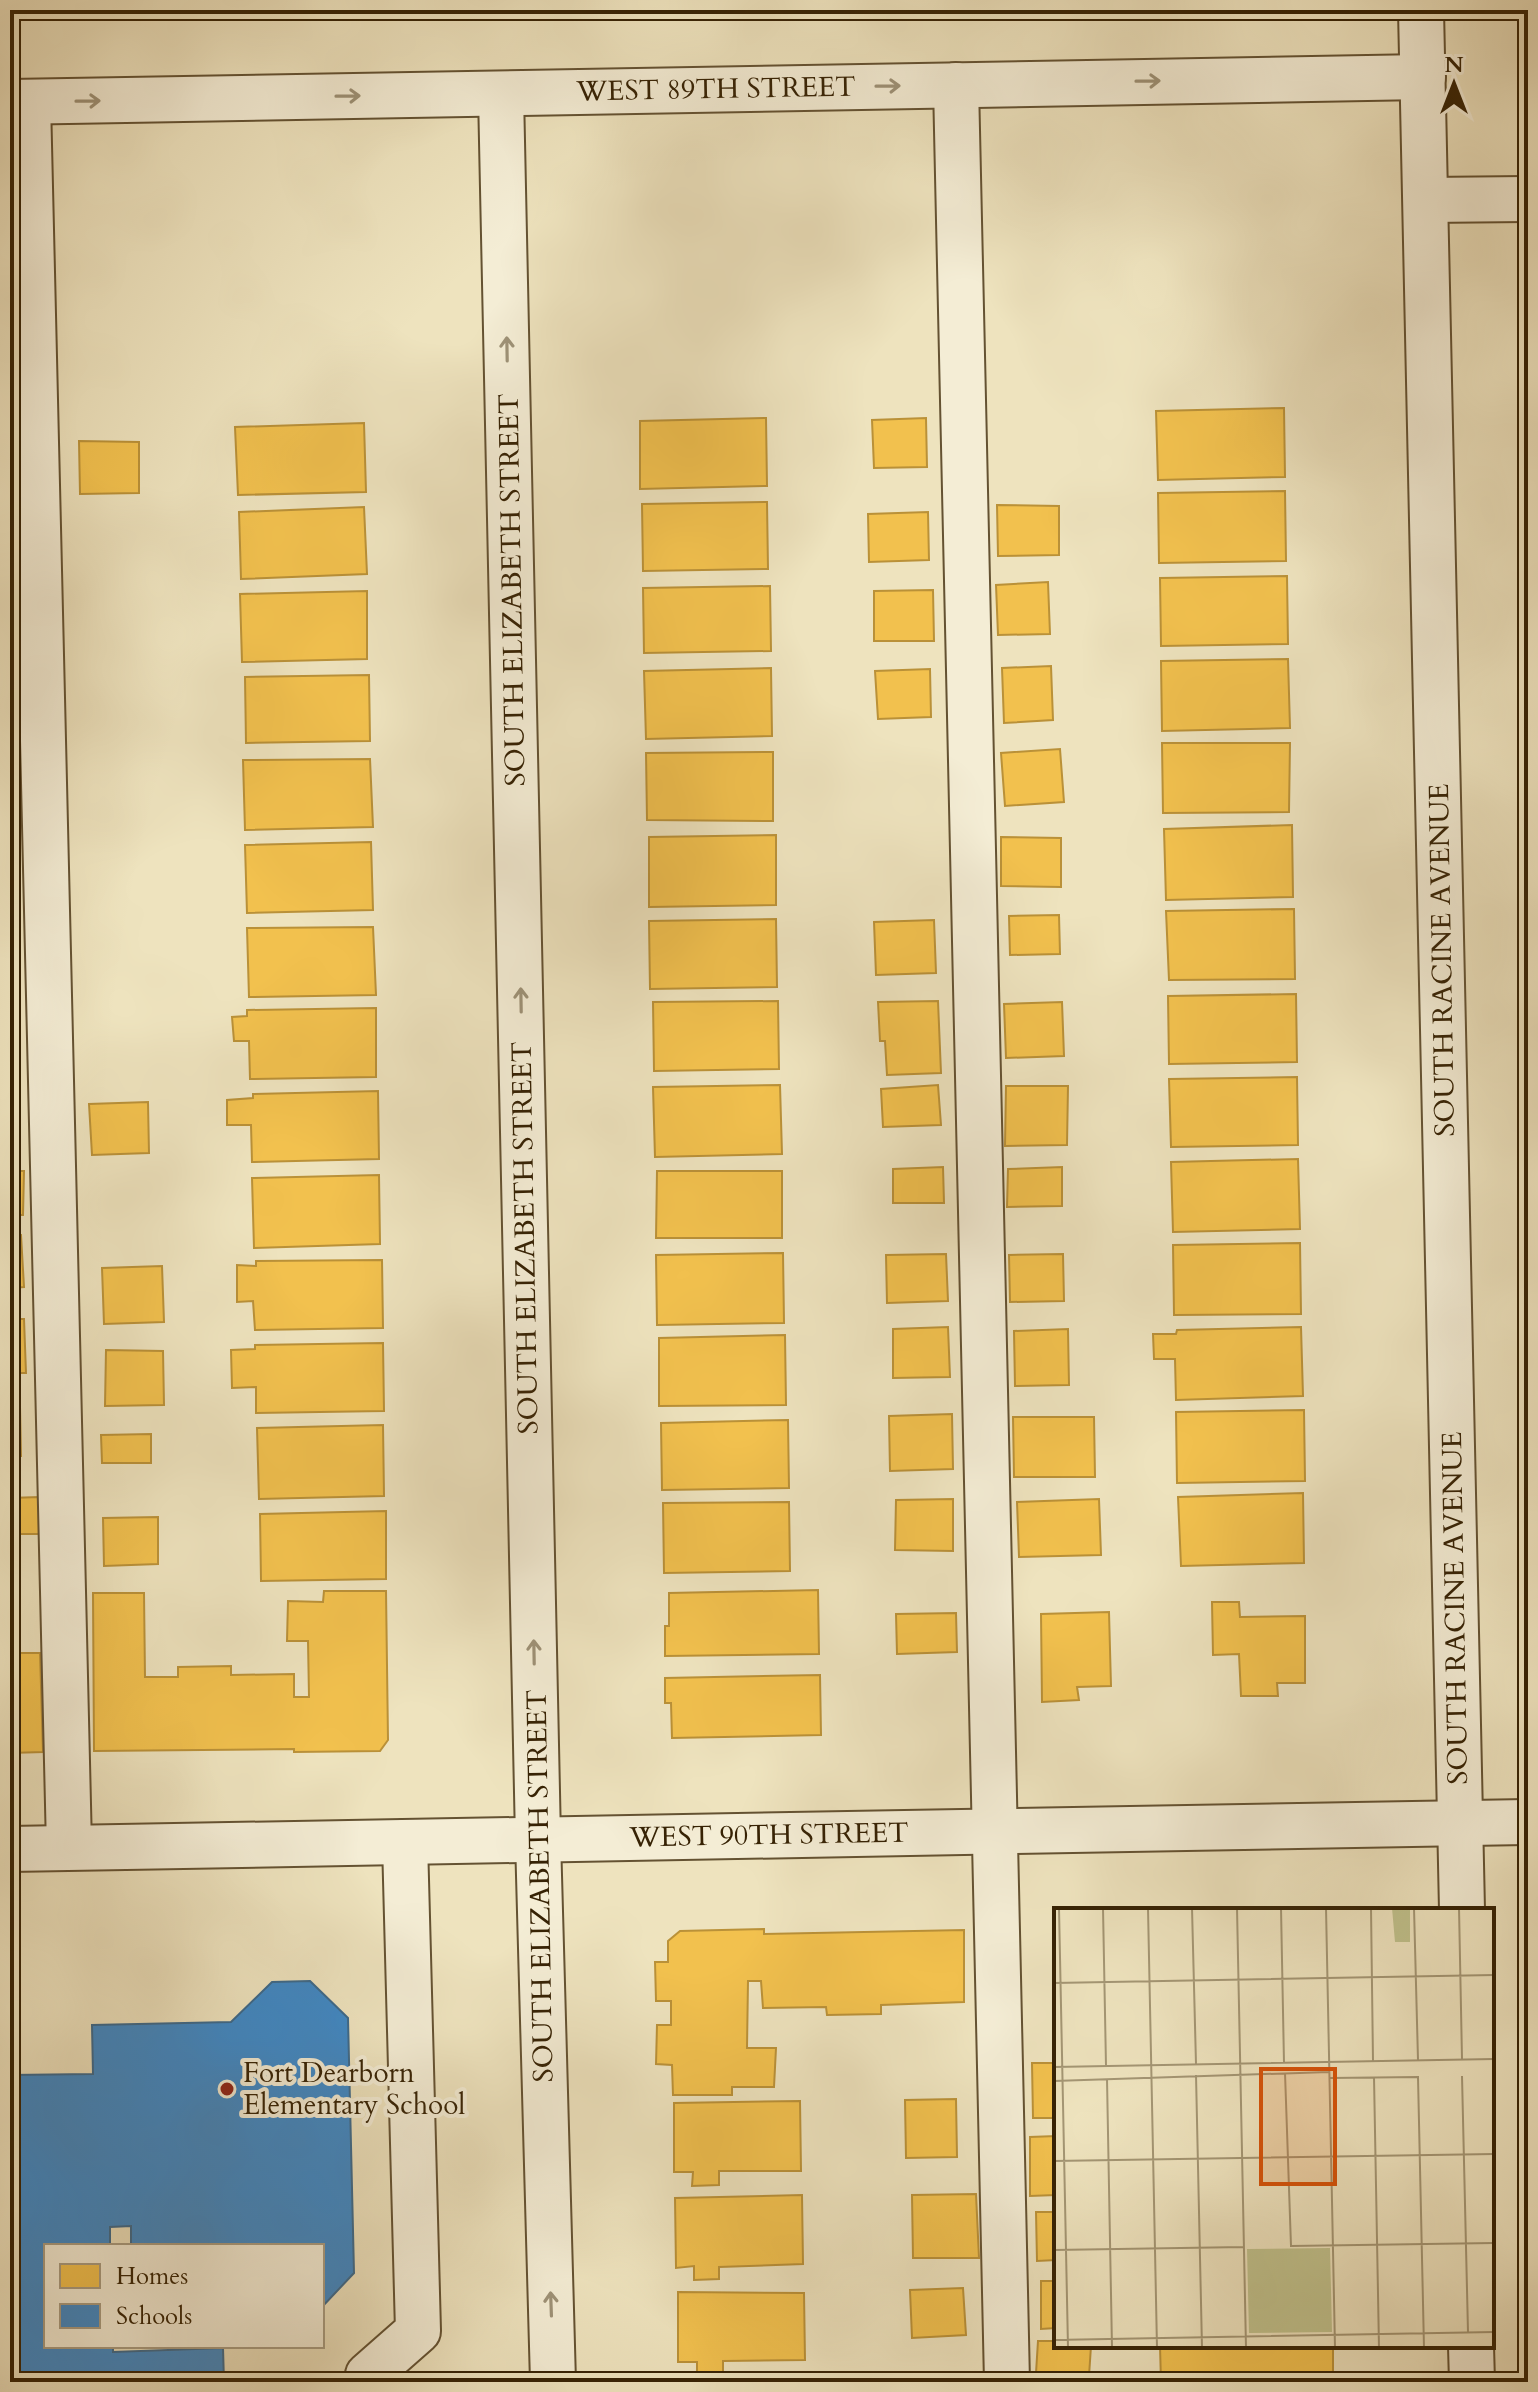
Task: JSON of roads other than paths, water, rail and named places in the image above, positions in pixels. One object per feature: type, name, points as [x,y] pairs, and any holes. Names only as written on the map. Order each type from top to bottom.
[{"type":"street","name":"SOUTH RACINE AVENUE","points":[[1421,10],[1462,1908]]},
{"type":"street","name":"WEST 89TH STREET","points":[[19,102],[1423,77]]},
{"type":"street","points":[[956,85],[1007,2382]]},
{"type":"street","name":"SOUTH ELIZABETH STREET","points":[[501,94],[538,1839],[553,2382]]},
{"type":"street","points":[[19,102],[69,1847]]},
{"type":"street","points":[[1426,200],[1528,199]]},
{"type":"street","name":"WEST 90TH STREET","points":[[10,1849],[1528,1822]]},
{"type":"street","points":[[368,2382],[368,2375],[418,2331],[405,1842]]},
{"type":"street","points":[[1471,2348],[1472,2382]]},
{"type":"railway","points":[[10,16],[252,10]]},
{"type":"place","name":"Fort Dearborn Elementary School","points":[[227,2089]]}]
